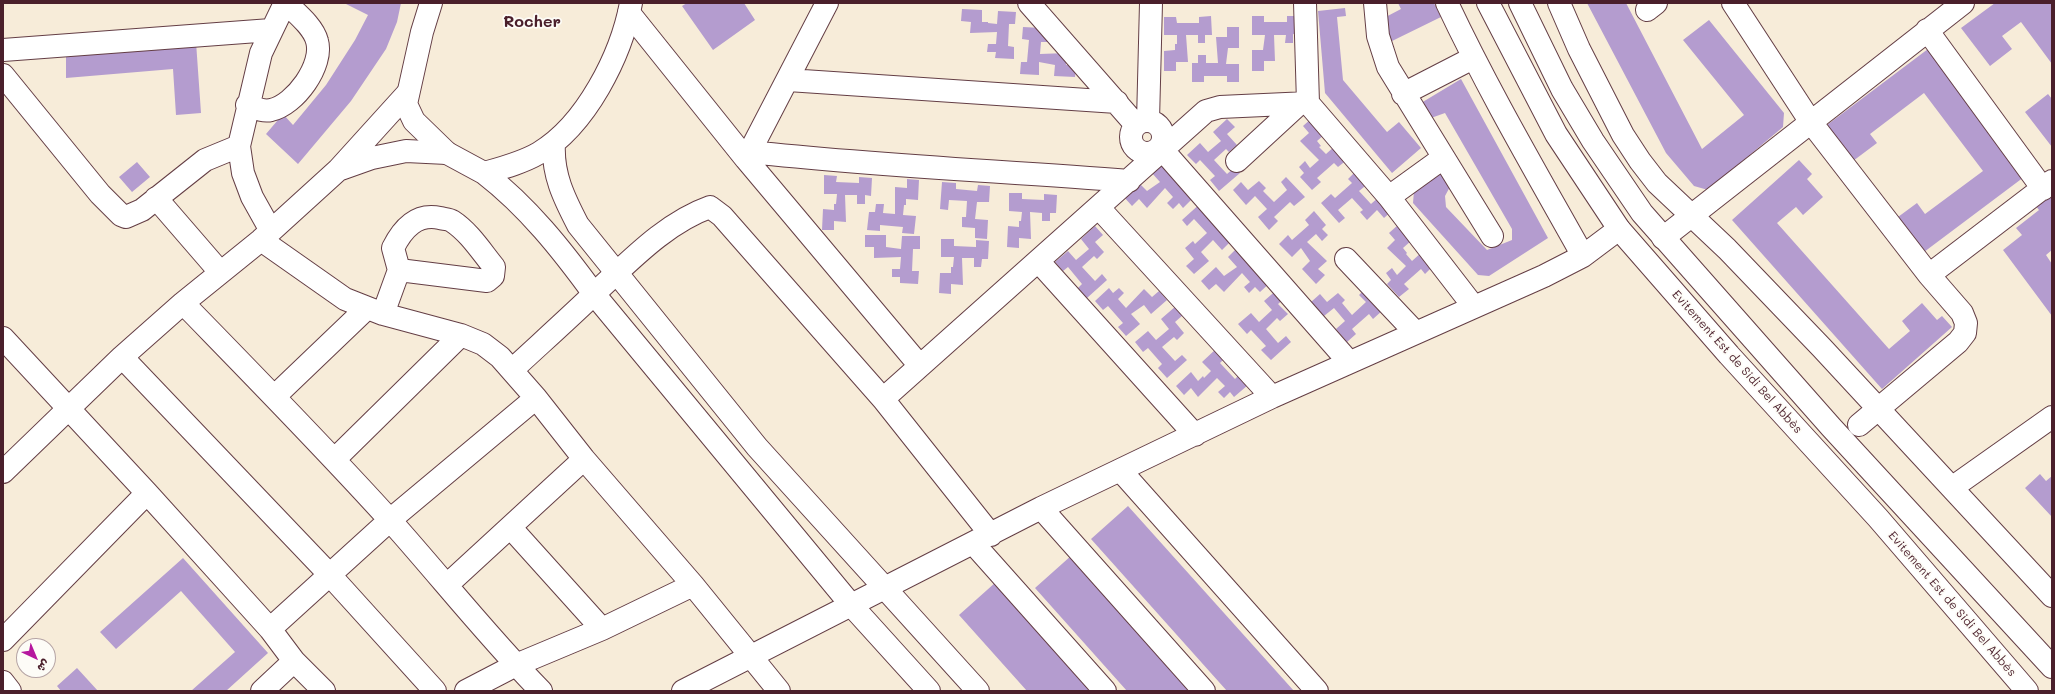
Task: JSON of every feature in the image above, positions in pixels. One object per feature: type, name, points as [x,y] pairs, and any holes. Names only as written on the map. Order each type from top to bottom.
[{"type":"main road","points":[[248,105],[259,110],[272,110],[282,105],[303,87],[310,78],[316,63],[319,50],[314,32],[285,3],[261,53],[248,105],[239,146],[243,174],[266,235],[345,299],[375,311],[461,335],[483,344],[500,357],[536,398],[584,459],[693,585],[779,691]]},
{"type":"main road","points":[[431,3],[406,95],[406,104],[414,121],[447,153],[484,173],[510,194],[564,254],[594,294],[852,606],[929,691]]},
{"type":"main road","points":[[749,156],[827,3]]},
{"type":"main road","points":[[1029,3],[1117,102],[1142,123]]},
{"type":"main road","points":[[1151,3],[1142,123],[1131,134],[1131,140],[1136,149],[1146,153],[1162,148]]},
{"type":"main road","points":[[1305,3],[1304,103],[1389,197],[1474,307]]},
{"type":"main road","points":[[1375,3],[1378,36],[1388,67],[1403,94],[1492,236]]},
{"type":"main road","points":[[1447,3],[1473,58],[1583,256]]},
{"type":"main road","name":"Evitement Est de Sidi Bel Abbès","points":[[1488,3],[1556,134],[1619,229],[1729,355],[1878,518],[2027,691]]},
{"type":"main road","points":[[1520,3],[1562,89],[1593,141],[1629,195],[1663,238],[1831,428],[2052,667]]},
{"type":"main road","points":[[1559,3],[1579,49],[1623,135],[1640,162],[1657,183],[1732,255],[1878,407],[2052,596]]},
{"type":"main road","points":[[1663,238],[1810,121],[1963,3]]},
{"type":"main road","points":[[1737,5],[1810,121],[1929,275],[1962,313],[1966,323],[1964,333],[1949,350],[1859,424],[1831,428]]},
{"type":"main road","points":[[484,173],[538,154],[554,143],[577,120],[594,96],[617,46],[630,8]]},
{"type":"main road","points":[[630,8],[920,366]]},
{"type":"main road","points":[[3,50],[271,30]]},
{"type":"main road","points":[[1927,30],[2047,185],[1929,275]]},
{"type":"main road","points":[[1403,94],[1473,58]]},
{"type":"main road","points":[[3,75],[100,194],[121,215],[126,217],[131,216],[156,198],[205,160],[239,146]]},
{"type":"main road","points":[[788,80],[1117,102]]},
{"type":"main road","points":[[3,472],[122,357],[182,303],[266,235],[338,170],[406,95]]},
{"type":"main road","points":[[883,399],[1039,262],[1129,181],[1162,148],[1200,116],[1212,108],[1304,103]]},
{"type":"main road","points":[[1237,161],[1304,103]]},
{"type":"main road","points":[[554,143],[554,169],[568,206],[578,225],[757,447],[883,588],[978,691]]},
{"type":"main road","points":[[1162,148],[1349,362]]},
{"type":"main road","points":[[338,170],[372,158],[406,152],[447,153]]},
{"type":"main road","points":[[749,156],[961,168],[1129,181]]},
{"type":"main road","points":[[1389,197],[1443,158]]},
{"type":"main road","points":[[156,198],[220,272]]},
{"type":"main road","points":[[512,370],[594,294],[667,231],[693,213],[710,208],[722,216],[883,399],[982,539],[1105,691]]},
{"type":"main road","points":[[1099,208],[1272,397]]},
{"type":"main road","points":[[683,691],[751,658],[852,606],[883,588],[1041,508],[1272,397],[1415,332],[1507,294],[1583,256],[1619,229]]},
{"type":"main road","points":[[1346,259],[1415,332]]},
{"type":"main road","points":[[1039,262],[1195,435]]},
{"type":"main road","points":[[274,397],[375,311],[399,270]]},
{"type":"main road","points":[[182,303],[335,459],[516,665],[542,691]]},
{"type":"main road","points":[[335,459],[461,335]]},
{"type":"main road","points":[[7,350],[69,408],[270,629],[294,660],[324,691]]},
{"type":"main road","points":[[122,357],[329,574],[435,691]]},
{"type":"main road","points":[[270,629],[390,520],[536,398]]},
{"type":"main road","points":[[1953,487],[2052,416]]},
{"type":"main road","points":[[1858,456],[1859,424]]},
{"type":"main road","points":[[447,585],[511,528],[584,459]]},
{"type":"main road","points":[[1121,470],[1317,691]]},
{"type":"main road","points":[[3,640],[147,493]]},
{"type":"main road","points":[[1041,508],[1204,691]]},
{"type":"main road","points":[[511,528],[602,629]]},
{"type":"main road","points":[[466,691],[516,665],[602,629],[693,585]]},
{"type":"main road","points":[[262,691],[294,660]]},
{"type":"main road","points":[[3,682],[10,691]]},
{"type":"building","points":[[344,3],[401,3],[397,22],[386,49],[351,101],[298,164],[266,134],[283,114],[293,125],[326,85],[355,40],[368,15]]},
{"type":"building","points":[[687,3],[744,3],[755,20],[713,50],[682,6]]},
{"type":"building","points":[[1398,3],[1434,3],[1441,17],[1390,42],[1380,20],[1401,9]]},
{"type":"building","points":[[1587,3],[1626,3],[1702,149],[1744,115],[1683,40],[1709,20],[1784,113],[1783,127],[1708,190],[1694,186],[1666,153]]},
{"type":"building","points":[[1995,3],[2052,3],[2052,64],[2021,22],[2002,36],[2012,49],[1990,66],[1961,28]]},
{"type":"building","points":[[1345,8],[1346,16],[1337,17],[1343,80],[1387,132],[1399,122],[1421,148],[1392,173],[1325,93],[1318,11]]},
{"type":"building","points":[[962,9],[982,10],[982,22],[997,24],[998,11],[1016,12],[1015,24],[1009,24],[1008,46],[1014,47],[1014,59],[995,58],[996,52],[987,52],[988,44],[996,44],[997,32],[970,33],[971,22],[961,21]]},
{"type":"building","points":[[1211,16],[1212,35],[1205,35],[1205,43],[1198,43],[1198,35],[1186,35],[1188,62],[1176,62],[1176,71],[1164,71],[1164,51],[1175,50],[1177,35],[1164,35],[1164,17],[1176,17],[1177,23],[1199,23],[1199,17]]},
{"type":"building","points":[[1252,16],[1264,16],[1264,22],[1287,22],[1287,16],[1299,16],[1300,34],[1293,34],[1293,43],[1285,43],[1286,35],[1274,35],[1275,61],[1264,61],[1264,71],[1252,71],[1252,50],[1263,50],[1265,35],[1252,35]]},
{"type":"building","points":[[1023,27],[1042,28],[1041,34],[1050,35],[1049,42],[1041,42],[1040,54],[1067,53],[1066,65],[1076,65],[1075,77],[1054,76],[1055,65],[1039,62],[1039,75],[1020,74],[1021,62],[1027,62],[1029,40],[1022,39]]},
{"type":"building","points":[[1227,27],[1239,27],[1239,48],[1228,48],[1226,64],[1239,64],[1239,82],[1227,82],[1227,76],[1204,76],[1204,82],[1192,82],[1192,63],[1198,63],[1198,55],[1206,55],[1206,63],[1218,63],[1216,37],[1227,37]]},
{"type":"building","points":[[196,42],[201,113],[176,115],[173,69],[66,78],[66,53]]},
{"type":"building","points":[[1932,46],[2028,174],[1924,252],[1898,217],[1917,203],[1925,214],[1983,171],[1924,93],[1870,134],[1877,143],[1853,161],[1827,125]]},
{"type":"building","points":[[1461,79],[1548,238],[1489,276],[1478,275],[1413,203],[1414,191],[1440,170],[1452,183],[1445,196],[1446,207],[1487,250],[1512,240],[1512,229],[1445,113],[1431,118],[1421,103]]},
{"type":"building","points":[[2048,94],[2052,99],[2052,147],[2025,112]]},
{"type":"building","points":[[1312,118],[1325,134],[1317,141],[1321,146],[1319,147],[1326,154],[1336,145],[1348,159],[1338,167],[1334,163],[1317,178],[1321,182],[1312,190],[1300,177],[1304,173],[1299,167],[1305,161],[1310,168],[1319,160],[1300,141],[1309,133],[1303,126]]},
{"type":"building","points":[[1227,119],[1235,127],[1227,134],[1237,145],[1229,152],[1226,149],[1214,160],[1227,174],[1235,167],[1240,173],[1219,191],[1210,180],[1215,176],[1200,160],[1196,164],[1187,155],[1200,143],[1208,152],[1221,141],[1213,132]]},
{"type":"building","points":[[1165,160],[1173,169],[1168,173],[1183,190],[1196,195],[1183,208],[1179,203],[1173,209],[1167,203],[1173,197],[1165,188],[1147,208],[1139,199],[1132,206],[1124,197],[1139,183],[1147,191],[1160,182],[1151,172]]},
{"type":"building","points":[[1799,160],[1812,174],[1807,179],[1823,197],[1803,215],[1796,207],[1777,223],[1889,349],[1910,331],[1902,321],[1922,303],[1937,320],[1942,316],[1952,327],[1882,389],[1732,220]]},
{"type":"building","points":[[137,162],[150,177],[132,192],[119,177]]},
{"type":"building","points":[[1357,170],[1369,183],[1359,191],[1371,204],[1380,196],[1393,210],[1384,218],[1377,210],[1367,220],[1360,212],[1363,210],[1352,198],[1338,210],[1345,218],[1339,223],[1321,203],[1331,194],[1335,198],[1352,183],[1348,179]]},
{"type":"building","points":[[824,175],[837,176],[836,182],[859,183],[859,177],[872,178],[871,196],[865,195],[865,204],[857,204],[857,195],[845,195],[846,222],[834,221],[834,230],[822,230],[823,209],[834,210],[837,194],[824,194]]},
{"type":"building","points":[[1286,177],[1305,197],[1294,206],[1290,202],[1274,217],[1278,221],[1269,230],[1258,217],[1267,209],[1255,196],[1246,205],[1233,190],[1241,182],[1248,190],[1259,181],[1266,188],[1263,191],[1274,202],[1287,190],[1281,182]]},
{"type":"building","points":[[907,179],[919,180],[918,200],[906,199],[903,215],[916,216],[914,234],[902,233],[903,227],[880,225],[880,231],[867,230],[869,212],[875,212],[876,204],[884,204],[883,213],[895,214],[895,187],[907,188]]},
{"type":"building","points":[[942,182],[956,183],[956,189],[977,191],[978,185],[990,186],[989,202],[977,202],[975,219],[988,220],[987,239],[975,238],[975,228],[962,227],[962,217],[966,217],[967,201],[949,200],[948,210],[940,209]]},
{"type":"building","points":[[2052,192],[2052,250],[2046,255],[2052,264],[2052,316],[2003,250],[2022,235],[2016,228],[2039,210],[2035,205]]},
{"type":"building","points":[[1009,193],[1022,193],[1022,199],[1044,200],[1044,194],[1057,195],[1056,213],[1050,213],[1050,221],[1042,221],[1042,213],[1030,212],[1031,239],[1019,238],[1019,248],[1007,247],[1008,226],[1019,227],[1022,212],[1009,211]]},
{"type":"building","points":[[1202,202],[1234,238],[1222,250],[1213,240],[1201,252],[1209,261],[1194,274],[1186,266],[1194,259],[1185,248],[1193,241],[1195,244],[1207,233],[1194,219],[1187,226],[1182,220]]},
{"type":"building","points":[[1314,211],[1326,225],[1322,229],[1328,235],[1322,241],[1316,234],[1307,242],[1327,261],[1318,269],[1325,275],[1316,284],[1302,269],[1310,261],[1301,248],[1292,257],[1279,244],[1288,235],[1292,240],[1309,225],[1305,220]]},
{"type":"building","points":[[1398,225],[1412,240],[1403,248],[1412,261],[1422,252],[1434,265],[1425,274],[1421,269],[1404,284],[1409,289],[1399,297],[1387,284],[1391,280],[1386,273],[1392,268],[1397,275],[1406,266],[1387,248],[1395,240],[1389,233]]},
{"type":"building","points":[[1095,226],[1103,235],[1095,242],[1104,252],[1097,259],[1094,256],[1082,267],[1095,281],[1102,274],[1107,280],[1087,298],[1078,288],[1082,284],[1068,267],[1063,271],[1055,262],[1068,251],[1076,260],[1089,249],[1081,239]]},
{"type":"building","points":[[865,235],[886,235],[886,247],[901,249],[902,236],[920,236],[920,249],[913,249],[912,271],[919,271],[918,284],[900,283],[900,277],[892,277],[892,269],[900,269],[901,257],[874,258],[874,247],[865,247]]},
{"type":"building","points":[[941,239],[954,239],[954,246],[976,247],[976,240],[989,241],[988,259],[982,259],[981,267],[974,267],[974,258],[962,258],[963,285],[951,284],[951,294],[939,293],[940,273],[951,273],[954,257],[941,257]]},
{"type":"building","points":[[1241,244],[1273,280],[1260,292],[1255,287],[1249,293],[1244,287],[1250,282],[1242,273],[1224,292],[1216,284],[1209,290],[1201,281],[1216,267],[1224,276],[1237,267],[1228,257]]},
{"type":"building","points":[[1109,288],[1113,293],[1119,288],[1124,293],[1118,299],[1126,308],[1144,289],[1152,297],[1159,291],[1167,300],[1151,314],[1144,305],[1131,314],[1140,324],[1126,336],[1118,327],[1123,323],[1108,306],[1103,310],[1095,301]]},
{"type":"building","points":[[1279,288],[1286,297],[1278,304],[1288,314],[1280,321],[1277,318],[1266,329],[1278,343],[1286,336],[1291,342],[1271,360],[1261,350],[1266,346],[1251,330],[1247,334],[1238,324],[1251,313],[1259,322],[1272,310],[1264,301]]},
{"type":"building","points":[[1365,289],[1383,310],[1373,319],[1369,314],[1352,329],[1356,334],[1347,342],[1336,329],[1345,321],[1334,308],[1324,316],[1311,302],[1320,294],[1327,302],[1338,293],[1345,300],[1342,303],[1352,315],[1366,302],[1359,295]]},
{"type":"building","points":[[1176,306],[1183,315],[1175,322],[1184,333],[1177,340],[1174,337],[1162,347],[1175,361],[1182,355],[1187,360],[1167,378],[1158,368],[1162,364],[1148,348],[1143,352],[1135,342],[1148,331],[1156,340],[1169,329],[1161,319]]},
{"type":"building","points":[[1216,349],[1224,359],[1220,363],[1235,379],[1239,375],[1248,385],[1234,397],[1230,392],[1224,398],[1218,392],[1225,386],[1217,378],[1198,397],[1191,388],[1184,395],[1176,386],[1191,372],[1198,381],[1203,376],[1204,378],[1211,371],[1202,362]]},
{"type":"building","points":[[2040,474],[2046,481],[2052,476],[2052,517],[2025,488]]},
{"type":"building","points":[[1128,506],[1294,691],[1227,691],[1091,539]]},
{"type":"building","points":[[1072,555],[1194,691],[1127,691],[1035,588]]},
{"type":"building","points":[[183,558],[268,653],[226,691],[191,691],[235,652],[181,591],[116,649],[100,632]]},
{"type":"building","points":[[996,582],[1093,691],[1027,691],[959,615]]},
{"type":"building","points":[[77,668],[98,691],[61,691],[57,686]]},
{"type":"district","name":"Rocher","points":[[532,22]]}]
